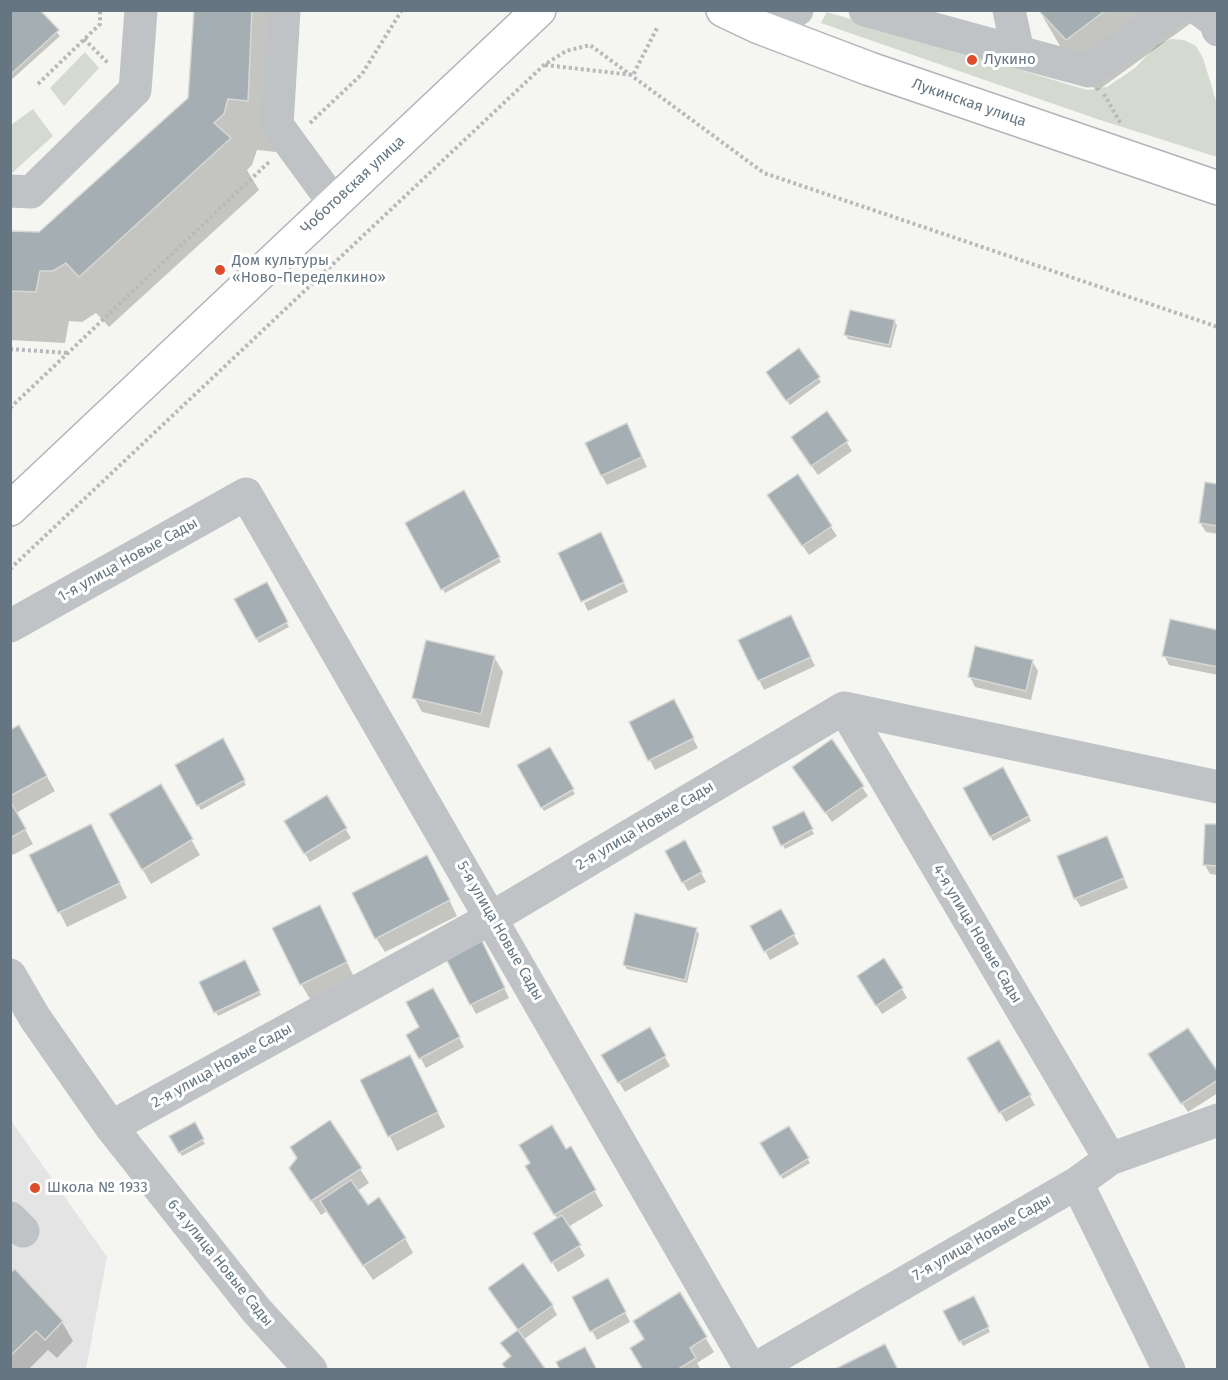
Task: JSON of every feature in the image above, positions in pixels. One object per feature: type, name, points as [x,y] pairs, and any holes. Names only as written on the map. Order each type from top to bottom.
[{"type":"main road","name":"Чоботовская улица","points":[[10,509],[539,10]]},
{"type":"main road","name":"Лукинская улица","points":[[723,10],[759,27],[1079,142],[1218,188]]},
{"type":"street","points":[[10,191],[31,192],[135,90],[141,10]]},
{"type":"street","points":[[284,10],[277,125],[334,203]]},
{"type":"street","points":[[759,27],[797,10]]},
{"type":"street","points":[[865,10],[1089,71],[1172,10]]},
{"type":"street","points":[[1009,10],[1018,52]]},
{"type":"street","points":[[1200,10],[1216,22],[1218,30]]},
{"type":"street","name":"1-я улица Новые Сады","points":[[10,626],[246,494]]},
{"type":"street","name":"5-я улица Новые Сады","points":[[246,494],[493,917],[752,1370]]},
{"type":"street","points":[[844,708],[1217,786]]},
{"type":"street","name":"2-я улица Новые Сады","points":[[111,1127],[493,917],[844,708]]},
{"type":"street","name":"4-я улица Новые Сады","points":[[844,708],[1110,1160]]},
{"type":"street","name":"6-я улица Новые Сады","points":[[10,975],[34,1018],[111,1127],[257,1311],[311,1370]]},
{"type":"street","name":"7-я улица Новые Сады","points":[[752,1370],[1077,1183],[1110,1160],[1218,1120]]},
{"type":"street","points":[[1077,1183],[1169,1370]]},
{"type":"path","points":[[38,84],[100,24],[100,10]]},
{"type":"path","points":[[10,408],[362,74],[402,10]]},
{"type":"path","points":[[633,75],[657,28]]},
{"type":"path","points":[[10,569],[544,65],[566,51],[590,45],[765,173],[1218,327]]},
{"type":"path","points":[[544,65],[633,75]]},
{"type":"path","points":[[1089,71],[1123,127]]},
{"type":"path","points":[[10,349],[69,352]]},
{"type":"shaded area","points":[[827,12],[1087,90],[1107,87],[1135,68],[1157,45],[1171,39],[1184,40],[1196,46],[1203,58],[1217,104],[1217,157],[1097,119],[821,23]]},
{"type":"shaded area","points":[[85,52],[99,68],[64,106],[50,88]]},
{"type":"shaded area","points":[[33,109],[53,136],[12,173],[11,125]]},
{"type":"shaded area","name":"Школа № 1933","points":[[10,1119],[107,1257],[86,1369],[11,1369]]},
{"type":"building","points":[[10,10],[40,10],[59,30],[10,75]]},
{"type":"building","points":[[194,10],[252,10],[248,101],[228,99],[224,114],[214,123],[231,138],[79,277],[66,263],[53,271],[40,271],[36,292],[10,291],[10,231],[39,232],[188,98]]},
{"type":"building","points":[[1038,10],[1106,10],[1066,40]]},
{"type":"building","points":[[850,310],[895,320],[889,345],[844,335]]},
{"type":"building","points":[[799,348],[820,377],[786,401],[766,372]]},
{"type":"building","points":[[827,411],[848,441],[811,466],[791,437]]},
{"type":"building","points":[[627,423],[642,457],[601,476],[585,443]]},
{"type":"building","points":[[798,474],[832,526],[802,546],[767,495]]},
{"type":"building","points":[[1205,482],[1218,484],[1218,526],[1199,523]]},
{"type":"building","points":[[464,490],[500,557],[441,590],[405,523]]},
{"type":"building","points":[[601,532],[624,582],[581,602],[558,553]]},
{"type":"building","points":[[267,582],[288,622],[256,639],[234,599]]},
{"type":"building","points":[[791,615],[811,657],[758,681],[738,640]]},
{"type":"building","points":[[1170,619],[1218,630],[1218,667],[1162,656]]},
{"type":"building","points":[[426,640],[495,656],[481,714],[412,698]]},
{"type":"building","points":[[975,646],[1033,660],[1026,691],[968,677]]},
{"type":"building","points":[[674,699],[694,738],[648,761],[629,722]]},
{"type":"building","points":[[19,725],[47,776],[10,796],[10,730]]},
{"type":"building","points":[[223,738],[245,780],[197,806],[175,765]]},
{"type":"building","points":[[832,739],[864,786],[825,813],[792,767]]},
{"type":"building","points":[[550,747],[574,789],[541,808],[517,765]]},
{"type":"building","points":[[1003,767],[1029,816],[990,837],[963,788]]},
{"type":"building","points":[[161,784],[193,839],[142,870],[109,814]]},
{"type":"building","points":[[327,795],[347,828],[304,854],[284,821]]},
{"type":"building","points":[[10,801],[26,829],[10,838]]},
{"type":"building","points":[[804,811],[813,829],[781,846],[772,827]]},
{"type":"building","points":[[91,824],[120,883],[58,913],[29,855]]},
{"type":"building","points":[[1205,824],[1218,824],[1218,866],[1203,865]]},
{"type":"building","points":[[1107,836],[1124,878],[1074,899],[1057,856]]},
{"type":"building","points":[[685,840],[702,872],[682,883],[665,851]]},
{"type":"building","points":[[427,855],[450,900],[375,939],[352,893]]},
{"type":"building","points":[[320,905],[347,962],[300,985],[272,928]]},
{"type":"building","points":[[781,909],[795,934],[764,952],[750,926]]},
{"type":"building","points":[[635,913],[697,928],[685,980],[623,965]]},
{"type":"building","points":[[481,939],[505,988],[470,1005],[445,957]]},
{"type":"building","points":[[884,958],[903,988],[876,1006],[857,976]]},
{"type":"building","points":[[245,960],[260,991],[214,1013],[199,982]]},
{"type":"building","points":[[433,988],[460,1037],[419,1059],[406,1035],[419,1027],[406,1002]]},
{"type":"building","points":[[650,1027],[666,1056],[618,1083],[601,1055]]},
{"type":"building","points":[[1188,1028],[1218,1072],[1218,1080],[1181,1104],[1148,1054]]},
{"type":"building","points":[[999,1040],[1031,1095],[999,1113],[967,1058]]},
{"type":"building","points":[[410,1055],[438,1112],[388,1137],[360,1080]]},
{"type":"building","points":[[330,1120],[362,1168],[311,1201],[289,1168],[297,1158],[290,1147]]},
{"type":"building","points":[[195,1122],[204,1139],[179,1153],[169,1136]]},
{"type":"building","points":[[552,1125],[566,1149],[571,1146],[596,1190],[554,1215],[525,1166],[530,1163],[519,1145]]},
{"type":"building","points":[[789,1126],[809,1158],[780,1176],[760,1143]]},
{"type":"building","points":[[351,1180],[368,1205],[379,1197],[406,1238],[363,1266],[320,1201]]},
{"type":"building","points":[[562,1215],[581,1245],[551,1263],[533,1233]]},
{"type":"building","points":[[523,1263],[553,1305],[518,1330],[488,1288]]},
{"type":"building","points":[[15,1269],[63,1321],[45,1340],[36,1331],[10,1356],[10,1273]]},
{"type":"building","points":[[608,1278],[626,1312],[590,1332],[572,1297]]},
{"type":"building","points":[[680,1292],[707,1337],[690,1348],[696,1358],[677,1370],[643,1370],[630,1348],[644,1339],[633,1321]]},
{"type":"building","points":[[974,1296],[989,1327],[959,1342],[943,1311]]},
{"type":"building","points":[[518,1330],[546,1370],[507,1370],[502,1364],[511,1356],[500,1343]]},
{"type":"building","points":[[885,1344],[898,1370],[833,1370]]},
{"type":"building","points":[[585,1347],[597,1370],[560,1370],[556,1362]]},
{"type":"place","name":"Лукино","points":[[972,60]]},
{"type":"place","name":"Дом культуры «Ново-Переделкино»","points":[[220,270]]},
{"type":"place","name":"Школа № 1933","points":[[35,1188]]}]
